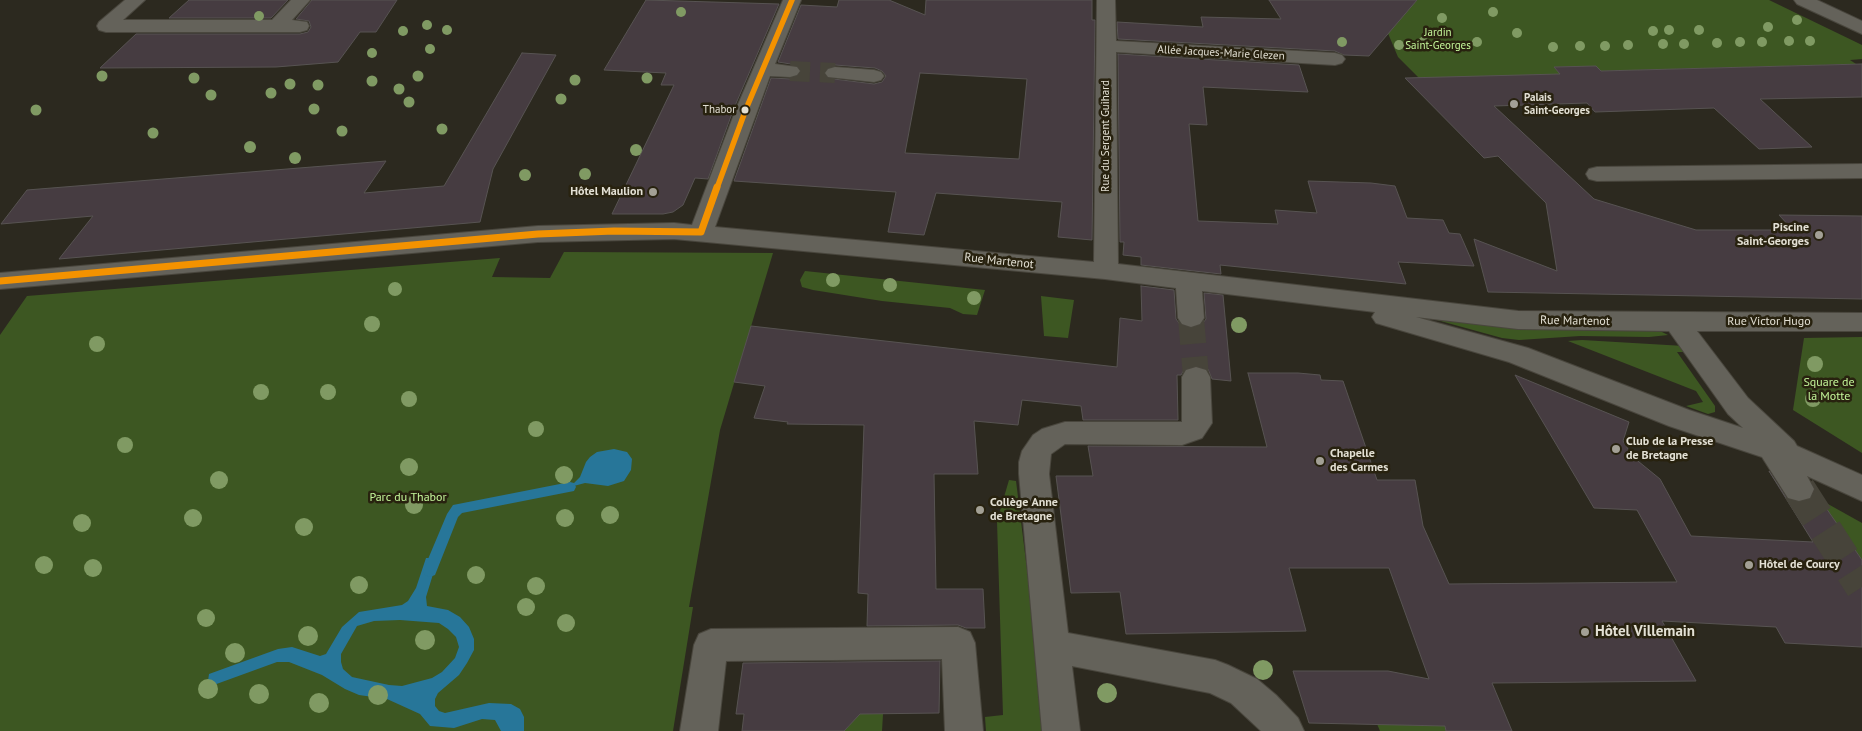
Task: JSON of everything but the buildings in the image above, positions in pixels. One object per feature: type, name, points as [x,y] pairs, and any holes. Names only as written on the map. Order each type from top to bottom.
[{"type":"street","points":[[136,0],[106,26],[300,26]]},
{"type":"street","points":[[278,26],[301,0]]},
{"type":"street","points":[[701,232],[763,70],[784,37],[792,0]]},
{"type":"street","name":"Rue du Sergent Guihard","points":[[1105,272],[1106,0]]},
{"type":"street","points":[[1809,3],[1844,2]]},
{"type":"street","points":[[1809,3],[1862,28]]},
{"type":"street","name":"Allée Jacques-Marie Glezen","points":[[1106,46],[1335,59]]},
{"type":"street","points":[[763,70],[790,71]]},
{"type":"street","points":[[835,73],[874,76]]},
{"type":"street","points":[[1597,174],[1862,171]]},
{"type":"street","name":"Rue Martenot","points":[[0,281],[538,234],[614,231],[701,232],[1296,292],[1518,320],[1676,322],[1738,406],[1783,453]]},
{"type":"street","points":[[1188,281],[1191,318]]},
{"type":"street","name":"Rue Martenot","points":[[1296,292],[1518,355],[1679,418],[1783,453],[1862,490]]},
{"type":"street","name":"Rue Victor Hugo","points":[[1676,322],[1862,322]]},
{"type":"street","points":[[1061,731],[1034,474],[1034,462],[1037,451],[1043,443],[1052,437],[1065,433],[1182,434],[1192,430],[1197,423],[1196,377]]},
{"type":"street","points":[[1783,453],[1800,489]]},
{"type":"street","points":[[698,731],[711,645],[958,642],[964,731]]},
{"type":"street","points":[[1052,646],[1215,676],[1250,696],[1263,706],[1285,731]]},
{"type":"green space","name":"Jardin Saint-Georges","points":[[1417,0],[1769,0],[1862,45],[1862,59],[1850,60],[1856,64],[1601,71],[1596,66],[1554,67],[1560,74],[1423,82],[1398,57],[1387,31]]},
{"type":"green space","name":"Parc du Thabor","points":[[564,252],[773,253],[720,430],[689,607],[693,607],[673,731],[0,731],[0,335],[27,296],[500,258],[492,277],[550,278]]},
{"type":"green space","points":[[805,271],[985,290],[977,315],[963,314],[950,308],[882,301],[813,290],[802,287],[800,280]]},
{"type":"green space","points":[[1041,296],[1074,300],[1068,338],[1044,336]]},
{"type":"green space","points":[[1426,317],[1660,331],[1668,335],[1649,337],[1580,336],[1519,340],[1502,338]]},
{"type":"green space","name":"Square de la Motte","points":[[1862,337],[1862,453],[1793,410],[1804,338]]},
{"type":"green space","points":[[1582,340],[1684,346],[1688,352],[1677,352],[1715,406],[1715,412],[1708,414],[1686,406],[1703,402],[1696,391],[1568,341]]},
{"type":"green space","points":[[1009,480],[1016,481],[1047,731],[986,731],[985,717],[1003,715],[997,521]]},
{"type":"green space","points":[[1819,499],[1862,523],[1862,560]]},
{"type":"green space","points":[[846,714],[883,714],[882,731],[844,731],[850,725]]},
{"type":"green space","points":[[1377,724],[1445,726],[1446,731],[1380,731]]},
{"type":"water","points":[[614,449],[627,452],[632,459],[631,470],[624,481],[608,486],[585,483],[570,487],[580,477],[590,457],[597,452]]},
{"type":"water","points":[[426,558],[438,558],[426,597],[427,606],[448,610],[460,617],[469,627],[474,639],[474,650],[467,663],[459,675],[438,693],[435,699],[435,706],[439,711],[445,713],[489,703],[511,704],[520,709],[524,717],[524,731],[501,731],[495,720],[482,719],[454,728],[430,726],[420,714],[387,699],[359,695],[322,675],[289,662],[277,662],[211,686],[208,681],[209,674],[278,649],[292,647],[320,656],[326,654],[342,627],[359,612],[402,605],[408,601],[416,588]],"holes":[[[400,620],[439,623],[456,637],[459,647],[455,658],[442,672],[432,678],[402,686],[389,685],[352,677],[343,669],[341,654],[357,626],[374,621]]]},
{"type":"waterway","points":[[430,571],[453,514],[458,509],[570,487]]},
{"type":"tunnel","points":[[790,71],[835,73]]},
{"type":"tunnel","points":[[1191,318],[1196,377]]},
{"type":"tunnel","points":[[1799,489],[1862,587]]},
{"type":"transit line","points":[[701,232],[746,109],[792,0]]},
{"type":"transit line","points":[[0,281],[538,234],[614,231],[701,232]]},
{"type":"place","name":"Palais Saint-Georges","points":[[1514,104]]},
{"type":"place","name":"Thabor","points":[[745,110]]},
{"type":"place","name":"Hôtel Maulion","points":[[653,192]]},
{"type":"place","name":"Piscine Saint-Georges","points":[[1819,235]]},
{"type":"place","name":"Club de la Presse de Bretagne","points":[[1616,449]]},
{"type":"place","name":"Chapelle des Carmes","points":[[1320,461]]},
{"type":"place","name":"Collège Anne de Bretagne","points":[[980,510]]},
{"type":"place","name":"Hôtel de Courcy","points":[[1749,565]]},
{"type":"place","name":"Hôtel Villemain","points":[[1585,632]]}]
